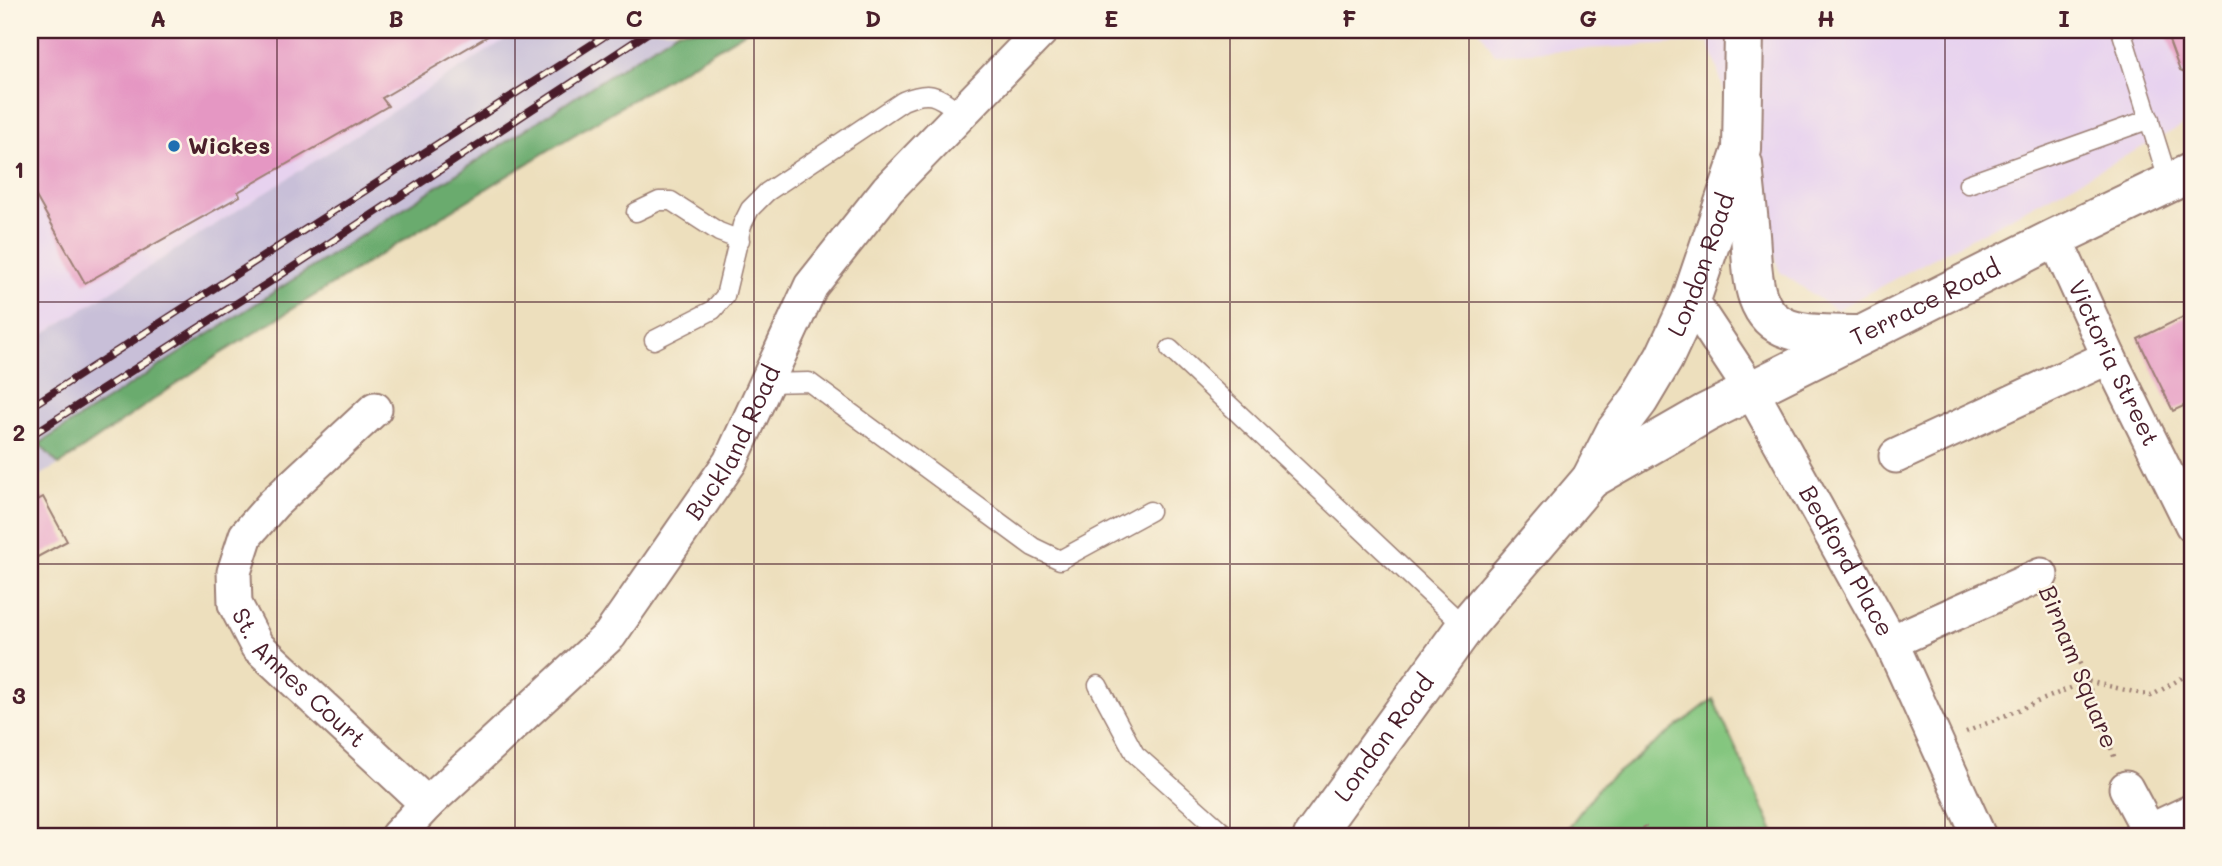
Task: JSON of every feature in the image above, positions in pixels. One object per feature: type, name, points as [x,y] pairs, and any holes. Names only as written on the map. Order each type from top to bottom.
[{"type":"main road","name":"London Road","points":[[1313,836],[1465,627],[1591,479],[1615,432],[1639,400],[1664,358],[1691,300],[1742,150],[1744,30]]},
{"type":"main road","name":"Terrace Road","points":[[1742,150],[1751,275],[1758,299],[1768,315],[1788,329],[1862,335],[2181,178]]},
{"type":"main road","name":"London Road","points":[[1591,479],[1706,413],[1862,335]]},
{"type":"street","name":"Buckland Road","points":[[397,836],[427,804],[610,635],[730,461],[811,286],[888,189],[1042,30]]},
{"type":"street","name":"Victoria Street","points":[[2055,238],[2109,357],[2192,526]]},
{"type":"street","name":"Bedford Place","points":[[1691,300],[1752,392],[1891,642],[1979,836]]},
{"type":"street","points":[[1896,456],[2109,357]]},
{"type":"street","name":"St. Annes Court","points":[[374,409],[274,503],[246,534],[234,572],[235,604],[257,646],[427,804]]},
{"type":"street","name":"Birnam Square","points":[[1891,642],[2041,575]]},
{"type":"street","points":[[2126,788],[2144,834],[2192,811]]},
{"type":"lane","points":[[2121,30],[2150,119],[2181,178]]},
{"type":"lane","points":[[654,340],[713,310],[725,296],[742,225],[750,209],[767,192],[903,101],[921,93],[936,95],[961,113]]},
{"type":"lane","points":[[1968,184],[2150,119]]},
{"type":"lane","points":[[636,212],[659,201],[671,201],[719,232],[740,240]]},
{"type":"lane","points":[[1170,349],[1465,627]]},
{"type":"lane","points":[[766,383],[808,382],[1033,547],[1060,559],[1150,511]]},
{"type":"lane","points":[[1098,685],[1135,754],[1227,836]]},
{"type":"path","name":"Birnam Square","points":[[2041,575],[2087,681],[2126,788]]},
{"type":"path","points":[[1936,745],[2087,681],[2151,696],[2192,672]]},
{"type":"path","points":[[1644,826],[1649,836]]},
{"type":"shaded area","name":"Wickes","points":[[30,30],[521,30],[30,343]]},
{"type":"shaded area","points":[[520,30],[748,30],[217,356],[59,465],[30,481],[30,343]]},
{"type":"shaded area","points":[[1479,30],[2192,30],[2192,115],[2180,127],[1836,310],[1780,272],[1709,42],[1495,54]]},
{"type":"green space","points":[[679,30],[748,30],[217,356],[59,465],[39,444]]},
{"type":"green space","points":[[1713,699],[1776,836],[1562,836],[1600,786]]},
{"type":"building","name":"Wickes","points":[[30,30],[498,30],[382,98],[388,106],[238,192],[240,196],[85,283],[30,186]]},
{"type":"building","points":[[2165,30],[2192,30],[2192,76],[2180,71]]},
{"type":"building","points":[[2185,316],[2192,332],[2192,402],[2173,411],[2138,339]]},
{"type":"building","points":[[43,497],[67,541],[30,561],[30,504]]},
{"type":"railway","points":[[30,407],[614,30]]},
{"type":"railway","points":[[30,436],[287,271],[652,30]]},
{"type":"place","name":"Wickes","points":[[174,146]]}]
